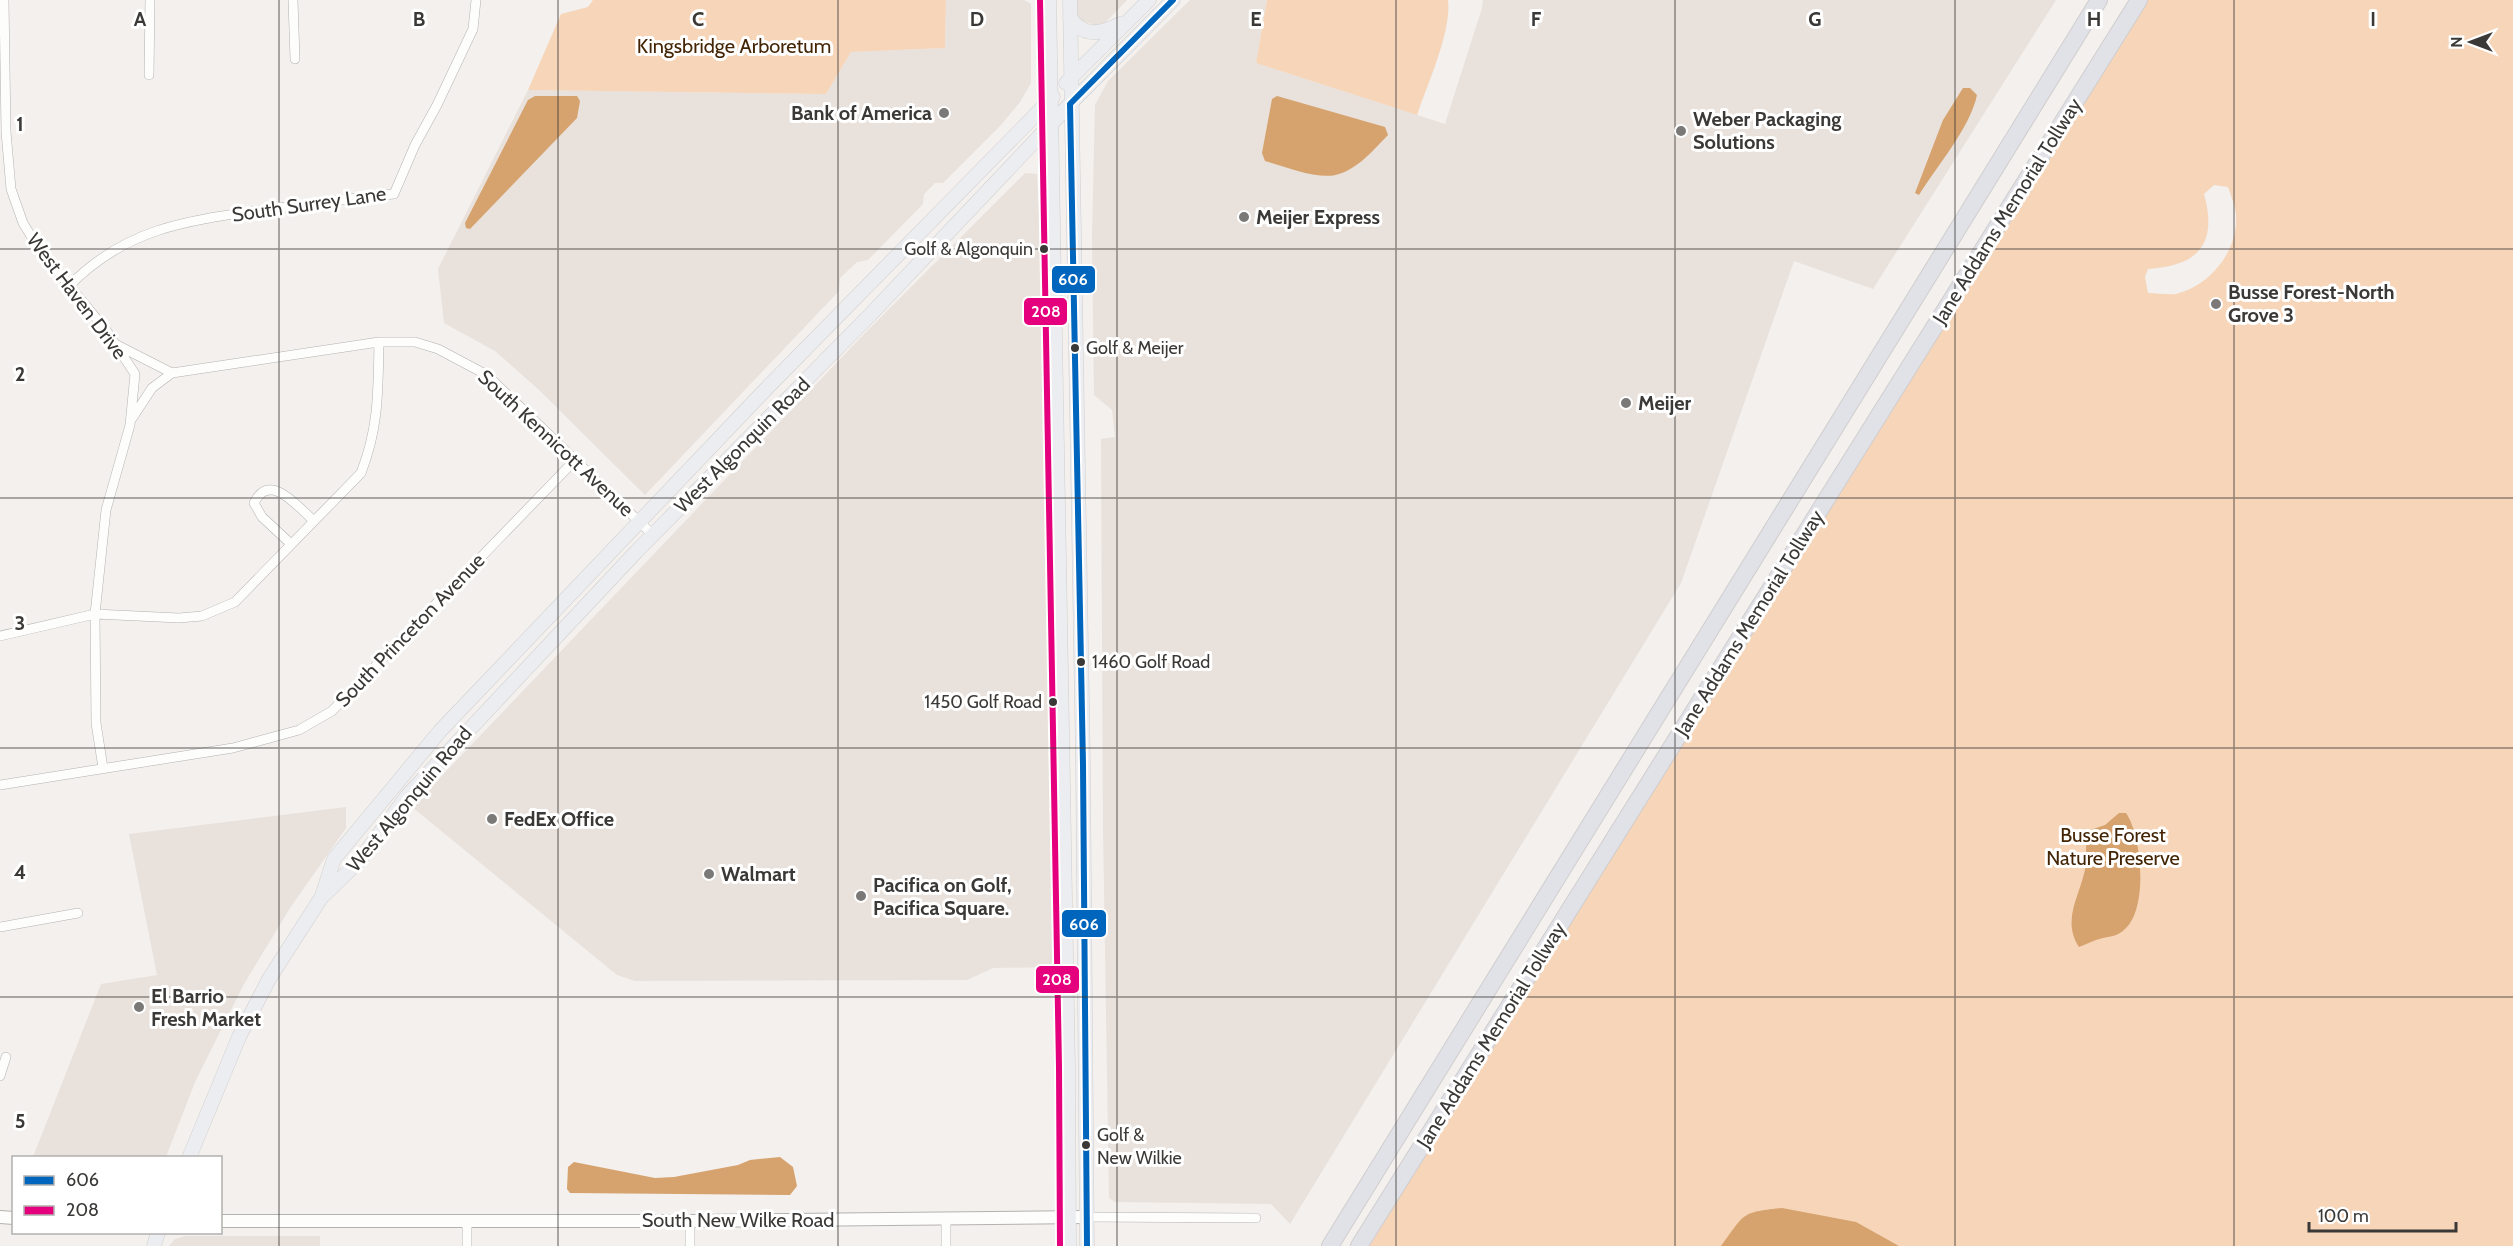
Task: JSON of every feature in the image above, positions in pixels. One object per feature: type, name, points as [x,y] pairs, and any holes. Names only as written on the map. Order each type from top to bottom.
[{"type":"highway","name":"Jane Addams Memorial Tollway","points":[[1330,1246],[2099,0]]},
{"type":"highway","name":"Jane Addams Memorial Tollway","points":[[1359,1246],[2139,0]]},
{"type":"main road","points":[[1049,0],[1068,1056],[1069,1246]]},
{"type":"main road","points":[[1070,0],[1070,104],[1083,742],[1088,1246]]},
{"type":"main road","name":"West Algonquin Road","points":[[321,898],[334,859],[393,784],[440,731],[782,373],[1149,0]]},
{"type":"main road","name":"West Algonquin Road","points":[[190,1156],[243,1030],[269,979],[321,898],[360,860],[407,796],[652,535],[870,315],[1070,104],[1173,0]]},
{"type":"main road","points":[[1070,18],[1076,25],[1091,34],[1102,33],[1130,20]]},
{"type":"main road","name":"South New Wilke Road","points":[[222,1221],[690,1221],[1087,1217]]},
{"type":"street","name":"West Haven Drive","points":[[4,0],[6,132],[11,189],[23,223],[39,249],[115,344],[135,374],[130,422],[106,510],[95,614],[96,723],[103,768]]},
{"type":"street","points":[[149,75],[150,0]]},
{"type":"street","points":[[293,0],[295,59]]},
{"type":"street","name":"South Surrey Lane","points":[[69,286],[89,265],[117,247],[189,220],[394,194],[415,145],[473,29],[476,0]]},
{"type":"street","points":[[0,636],[95,614],[179,618],[202,616],[235,602],[361,473],[371,447],[377,408],[379,342]]},
{"type":"street","name":"South Kennicott Avenue","points":[[172,373],[379,342],[415,342],[438,349],[487,375],[652,535]]},
{"type":"street","points":[[115,344],[172,373],[152,388],[130,422]]},
{"type":"street","name":"South Princeton Avenue","points":[[0,785],[233,748],[299,730],[332,711],[576,459]]},
{"type":"street","points":[[291,544],[262,517],[254,503],[259,493],[268,489],[278,490],[314,521]]},
{"type":"street","points":[[0,927],[78,914]]},
{"type":"street","points":[[0,1076],[6,1057]]},
{"type":"street","name":"South New Wilke Road","points":[[1087,1217],[1256,1218]]},
{"type":"street","points":[[946,1218],[946,1246]]},
{"type":"street","points":[[467,1246],[468,1220]]},
{"type":"street","points":[[690,1221],[690,1246]]},
{"type":"shaded area","points":[[946,0],[1024,0],[1031,4],[1031,83],[1020,102],[1001,125],[943,183],[935,183],[924,194],[923,204],[868,260],[857,262],[840,278],[839,291],[645,495],[538,389],[495,351],[444,323],[438,269],[528,90],[826,94],[851,52],[945,48]]},
{"type":"shaded area","points":[[1074,0],[1127,0],[1104,24],[1097,26],[1077,19]]},
{"type":"shaded area","points":[[1190,0],[1267,0],[1256,63],[1445,124],[1483,0],[2056,0],[1873,289],[1794,261],[1681,583],[1290,1224],[1271,1204],[1115,1202],[1109,1198],[1103,826],[1101,439],[1115,437],[1112,410],[1094,395],[1092,236],[1095,105],[1108,81]]},
{"type":"shaded area","points":[[1963,88],[1970,88],[1977,95],[1973,108],[1952,146],[1919,195],[1915,193],[1943,120]]},
{"type":"shaded area","points":[[535,96],[577,96],[580,101],[577,118],[470,229],[466,228],[465,223],[528,100]]},
{"type":"shaded area","points":[[1277,96],[1385,127],[1388,135],[1360,163],[1331,176],[1312,174],[1265,161],[1262,153],[1272,99]]},
{"type":"shaded area","points":[[1025,173],[1037,174],[1050,433],[1056,967],[993,968],[967,980],[635,981],[617,975],[412,807],[866,332]]},
{"type":"shaded area","points":[[346,807],[346,828],[290,908],[244,984],[195,1082],[166,1156],[33,1156],[101,984],[157,975],[129,834]]},
{"type":"shaded area","points":[[2119,813],[2126,813],[2136,838],[2140,871],[2138,904],[2133,918],[2123,931],[2079,947],[2074,936],[2072,915],[2084,874],[2088,834],[2090,830],[2105,825]]},
{"type":"shaded area","points":[[780,1157],[793,1167],[797,1186],[790,1195],[570,1193],[567,1189],[568,1167],[574,1162],[655,1178],[674,1177],[738,1165],[750,1160]]},
{"type":"shaded area","points":[[1782,1208],[1856,1222],[1899,1246],[1721,1246],[1745,1216],[1758,1211]]},
{"type":"shaded area","points":[[185,1236],[320,1236],[320,1246],[169,1246],[175,1239]]},
{"type":"green space","name":"Kingsbridge Arboretum","points":[[593,0],[946,0],[945,48],[851,52],[826,94],[528,90],[561,14],[588,7]]},
{"type":"green space","points":[[1267,0],[1448,0],[1443,42],[1417,115],[1256,63]]},
{"type":"green space","name":"Busse Forest Nature Preserve","points":[[2141,0],[2513,0],[2513,1246],[1359,1246]],"holes":[[[2214,185],[2228,187],[2236,214],[2236,227],[2228,253],[2220,264],[2201,283],[2189,289],[2176,294],[2148,293],[2145,277],[2148,269],[2180,263],[2200,249],[2206,239],[2208,226],[2208,211],[2204,194]]]},
{"type":"transit line","name":"208","points":[[1040,0],[1059,1067],[1060,1246]]},
{"type":"transit line","name":"606","points":[[1087,1246],[1083,765],[1070,104],[1173,0]]},
{"type":"place","name":"Bank of America","points":[[944,113]]},
{"type":"place","name":"Weber Packaging Solutions","points":[[1681,131]]},
{"type":"place","name":"Meijer Express","points":[[1244,217]]},
{"type":"place","name":"Golf & Algonquin","points":[[1044,249]]},
{"type":"place","name":"Busse Forest-North Grove 3","points":[[2216,304]]},
{"type":"place","name":"Golf & Meijer","points":[[1075,348]]},
{"type":"place","name":"Meijer","points":[[1626,403]]},
{"type":"place","name":"1460 Golf Road","points":[[1081,662]]},
{"type":"place","name":"1450 Golf Road","points":[[1053,702]]},
{"type":"place","name":"FedEx Office","points":[[492,819]]},
{"type":"place","name":"Walmart","points":[[709,874]]},
{"type":"place","name":"Pacifica on Golf, Pacifica Square.","points":[[861,896]]},
{"type":"place","name":"El Barrio Fresh Market","points":[[139,1007]]},
{"type":"place","name":"Golf & New Wilkie","points":[[1086,1145]]}]
